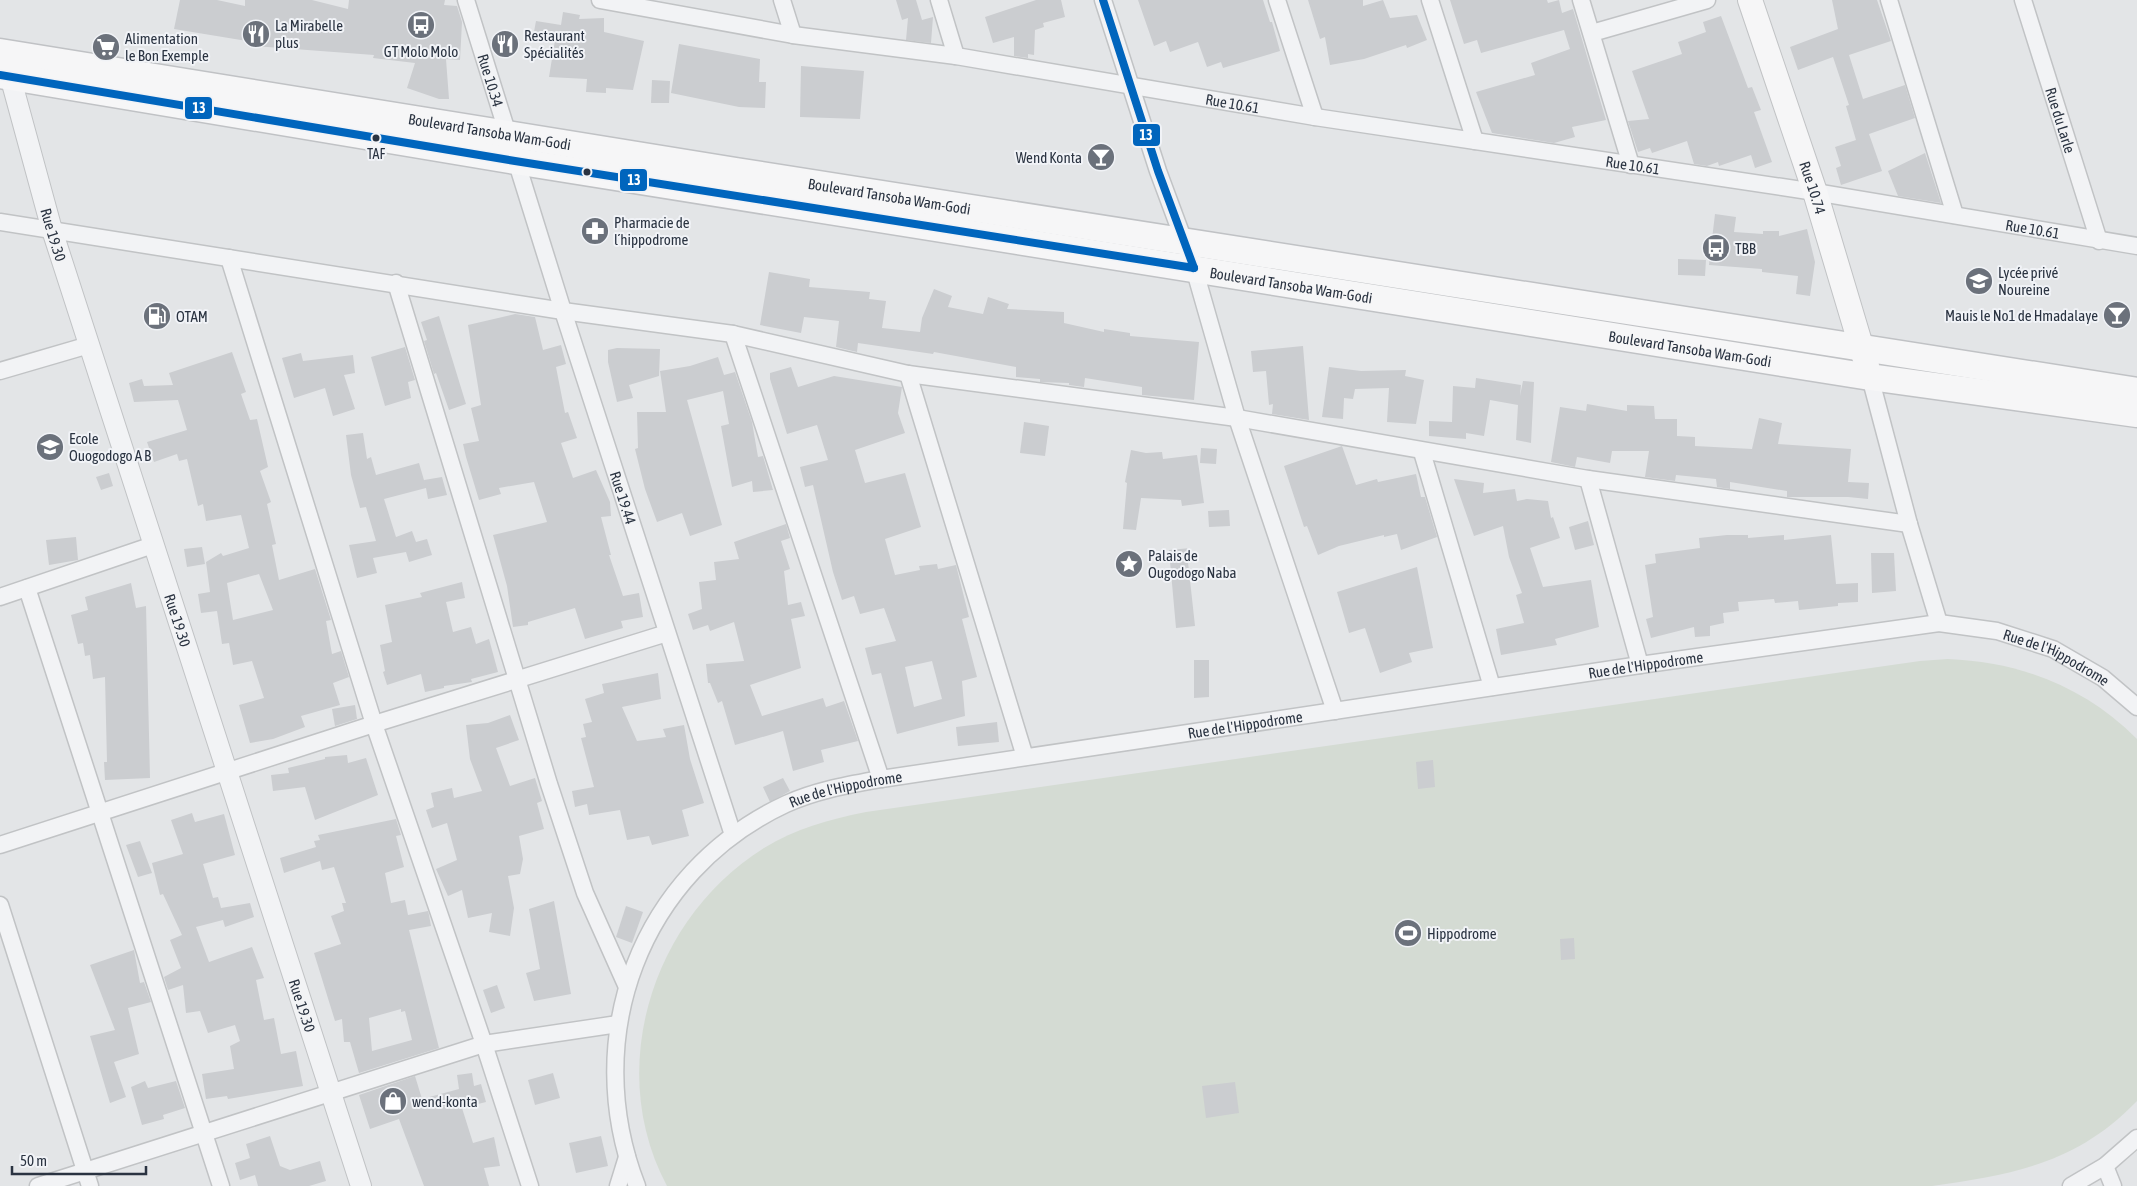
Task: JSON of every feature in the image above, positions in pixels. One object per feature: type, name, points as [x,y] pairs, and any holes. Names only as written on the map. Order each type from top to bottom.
[{"type":"main road","name":"Rue 10.74","points":[[1750,0],[1815,192],[1870,377]]},
{"type":"main road","name":"Boulevard Tansoba Wam-Godi","points":[[3,60],[506,132],[844,189],[2137,391]]},
{"type":"main road","name":"Boulevard Tansoba Wam-Godi","points":[[3,60],[514,161],[1870,377],[2137,414]]},
{"type":"street","name":"Rue 10.34","points":[[466,0],[514,161]]},
{"type":"street","name":"Rue 10.61","points":[[600,0],[628,2],[793,35],[956,56],[1315,116],[1815,192],[2137,246]]},
{"type":"street","points":[[782,0],[793,35]]},
{"type":"street","points":[[940,0],[956,56]]},
{"type":"street","points":[[1104,0],[1129,84],[1194,268],[1236,418],[1335,711]]},
{"type":"street","points":[[1277,0],[1315,116]]},
{"type":"street","points":[[1430,0],[1475,140]]},
{"type":"street","points":[[1581,0],[1631,165]]},
{"type":"street","points":[[1592,33],[1707,0]]},
{"type":"street","points":[[1889,0],[1955,215]]},
{"type":"street","name":"Rue du Larle","points":[[2023,0],[2099,241]]},
{"type":"street","name":"Rue 19.30","points":[[3,60],[52,230],[133,475],[153,545],[361,1186]]},
{"type":"street","name":"Rue 19.44","points":[[514,161],[734,835]]},
{"type":"street","points":[[0,222],[396,283],[563,311],[733,334],[908,374],[1236,418],[1422,452],[1588,479],[1909,524]]},
{"type":"street","points":[[229,258],[374,724],[484,1044],[530,1186]]},
{"type":"street","points":[[396,283],[517,679],[585,893],[627,987]]},
{"type":"street","points":[[733,334],[881,779]]},
{"type":"street","points":[[0,371],[89,345]]},
{"type":"street","points":[[908,374],[1025,757]]},
{"type":"street","points":[[1870,377],[1909,524],[1939,623]]},
{"type":"street","points":[[1422,452],[1492,687]]},
{"type":"street","points":[[1588,479],[1640,665]]},
{"type":"street","points":[[0,598],[153,545]]},
{"type":"street","points":[[27,588],[98,813],[221,1186]]},
{"type":"street","name":"Rue de l'Hippodrome","points":[[637,1186],[627,1158],[616,1110],[614,1082],[618,1024],[627,987],[644,942],[675,893],[694,871],[734,835],[761,817],[814,793],[881,779],[1025,757],[1640,665],[1939,623],[1997,631],[2053,649],[2103,678],[2137,707]]},
{"type":"street","points":[[0,845],[374,724],[667,633]]},
{"type":"street","points":[[0,905],[88,1178]]},
{"type":"street","points":[[38,1186],[88,1178],[203,1132],[484,1044],[618,1024]]},
{"type":"street","points":[[2071,1186],[2105,1166],[2137,1138]]},
{"type":"street","points":[[618,1186],[627,1158]]},
{"type":"street","points":[[2105,1166],[2113,1186]]},
{"type":"shaded area","name":"Hippodrome","points":[[1948,659],[2001,665],[2050,681],[2096,705],[2137,739],[2137,1101],[2114,1122],[2091,1139],[2042,1163],[1990,1177],[1932,1186],[667,1186],[649,1140],[640,1093],[641,1045],[650,999],[668,954],[693,913],[725,877],[764,848],[800,830],[826,821],[866,812],[1920,661]]},
{"type":"building","points":[[180,0],[217,0],[245,6],[245,0],[312,0],[348,9],[349,0],[445,0],[444,5],[457,6],[462,22],[460,60],[446,59],[449,99],[439,99],[407,88],[415,63],[373,58],[374,55],[253,46],[253,42],[174,29]]},
{"type":"building","points":[[896,0],[916,0],[922,20],[933,17],[931,43],[906,40],[908,18],[902,20]]},
{"type":"building","points":[[1036,0],[1061,0],[1065,17],[1043,23],[1044,27],[1035,30],[1034,55],[1028,54],[1028,58],[1014,56],[1014,37],[993,43],[985,17]]},
{"type":"building","points":[[1138,0],[1263,0],[1270,22],[1272,22],[1280,51],[1223,68],[1221,62],[1207,67],[1198,42],[1170,52],[1166,41],[1154,46]]},
{"type":"building","points":[[1308,0],[1363,0],[1363,6],[1383,0],[1390,18],[1417,15],[1427,40],[1407,48],[1406,45],[1364,59],[1330,65],[1325,37],[1320,39]]},
{"type":"building","points":[[1450,0],[1547,0],[1548,3],[1559,0],[1562,13],[1573,9],[1606,120],[1572,127],[1575,137],[1554,143],[1492,133],[1476,92],[1535,75],[1531,63],[1570,49],[1564,30],[1481,53],[1477,40],[1464,44]]},
{"type":"building","points":[[1832,0],[1877,0],[1891,41],[1849,55],[1863,99],[1905,85],[1915,118],[1869,134],[1882,171],[1841,185],[1836,168],[1841,166],[1835,147],[1856,140],[1846,106],[1849,105],[1833,57],[1798,70],[1790,47],[1838,29]]},
{"type":"building","points":[[563,12],[580,15],[579,19],[604,18],[604,32],[644,41],[633,90],[606,88],[606,93],[586,92],[587,79],[549,77],[555,40],[533,37],[536,21],[561,25]]},
{"type":"building","points":[[1721,16],[1748,88],[1752,87],[1761,110],[1754,112],[1772,162],[1755,168],[1751,155],[1719,166],[1718,162],[1707,166],[1694,164],[1687,141],[1652,153],[1650,148],[1638,152],[1628,121],[1649,119],[1632,71],[1682,54],[1678,42],[1706,32],[1703,22]]},
{"type":"building","points":[[679,44],[760,59],[759,82],[766,82],[765,108],[739,107],[671,93]]},
{"type":"building","points":[[801,66],[864,71],[860,119],[800,117]]},
{"type":"building","points":[[652,80],[670,81],[669,103],[651,103]]},
{"type":"building","points":[[1925,153],[1941,203],[1898,196],[1888,171]]},
{"type":"building","points":[[1715,214],[1736,217],[1734,232],[1763,234],[1763,231],[1779,231],[1779,236],[1807,229],[1815,262],[1810,296],[1796,294],[1798,276],[1762,272],[1762,269],[1709,265]]},
{"type":"building","points":[[1678,259],[1706,260],[1705,276],[1678,275]]},
{"type":"building","points":[[769,272],[810,279],[809,287],[870,292],[869,299],[886,301],[882,328],[920,332],[922,318],[934,289],[952,296],[948,307],[983,314],[988,297],[1009,304],[1007,309],[1064,312],[1064,323],[1104,332],[1104,329],[1130,333],[1130,336],[1199,342],[1194,400],[1142,395],[1142,387],[1085,378],[1084,387],[1069,385],[1069,383],[1040,382],[1040,379],[1016,377],[1016,367],[934,352],[933,354],[858,343],[857,352],[836,347],[839,321],[804,317],[801,333],[760,325]]},
{"type":"building","points":[[515,314],[535,317],[543,350],[561,345],[566,364],[556,367],[565,413],[568,412],[577,438],[561,443],[573,478],[596,470],[610,502],[611,516],[601,517],[611,555],[609,555],[623,596],[639,593],[643,617],[621,621],[623,628],[585,639],[575,608],[528,622],[528,625],[513,627],[507,586],[493,535],[547,522],[534,482],[499,488],[501,494],[479,500],[463,444],[479,441],[471,408],[481,405],[468,325]]},
{"type":"building","points":[[439,316],[466,404],[449,410],[436,373],[434,374],[424,341],[427,340],[421,322]]},
{"type":"building","points":[[1303,346],[1309,420],[1272,414],[1273,404],[1269,405],[1266,371],[1253,372],[1251,351]]},
{"type":"building","points":[[405,347],[415,380],[408,382],[411,398],[385,406],[371,357]]},
{"type":"building","points":[[617,348],[660,349],[659,376],[629,385],[633,398],[617,402],[608,362],[608,350]]},
{"type":"building","points":[[232,352],[246,392],[241,394],[250,420],[257,419],[268,467],[260,471],[271,502],[267,504],[276,544],[272,545],[279,580],[315,569],[331,620],[326,621],[332,654],[341,651],[349,677],[333,683],[340,705],[301,716],[305,727],[273,739],[250,743],[239,705],[264,698],[252,661],[233,665],[229,643],[222,644],[217,611],[201,613],[198,594],[210,592],[206,562],[221,553],[223,556],[249,548],[241,515],[206,521],[203,504],[198,506],[187,459],[179,461],[177,454],[154,462],[147,442],[187,430],[178,400],[134,402],[129,383],[142,379],[144,386],[173,385],[169,373]],"holes":[[[259,574],[273,610],[233,620],[227,583]]]},
{"type":"building","points":[[301,353],[303,361],[353,355],[355,373],[344,375],[355,409],[333,416],[325,388],[294,398],[282,358]]},
{"type":"building","points":[[718,357],[724,375],[735,372],[752,422],[758,457],[763,456],[773,490],[753,492],[752,481],[732,487],[721,426],[729,424],[723,391],[687,400],[722,525],[690,536],[682,513],[657,522],[645,489],[635,449],[638,448],[637,412],[666,412],[660,371],[690,366]]},
{"type":"building","points":[[791,367],[798,387],[834,376],[902,387],[898,413],[905,433],[855,450],[865,483],[905,473],[921,527],[885,539],[895,575],[920,570],[919,566],[937,564],[938,569],[956,565],[969,617],[962,619],[977,677],[962,681],[965,716],[897,734],[881,673],[872,675],[865,648],[896,641],[884,608],[860,614],[854,596],[842,600],[833,572],[813,485],[805,487],[800,467],[828,460],[817,425],[787,434],[770,379],[770,373]],"holes":[[[932,661],[942,699],[914,707],[905,667]]]},
{"type":"building","points":[[1329,367],[1361,371],[1406,370],[1405,376],[1424,380],[1416,424],[1387,422],[1389,388],[1355,389],[1353,399],[1344,398],[1343,419],[1322,417]]},
{"type":"building","points":[[1476,378],[1521,385],[1520,396],[1523,381],[1534,382],[1531,443],[1516,440],[1518,405],[1490,400],[1484,436],[1466,433],[1466,439],[1429,436],[1429,421],[1452,422],[1453,386],[1475,388]]},
{"type":"building","points":[[1587,404],[1627,411],[1627,405],[1654,406],[1655,419],[1677,419],[1677,436],[1695,437],[1695,446],[1752,449],[1759,418],[1782,423],[1778,444],[1851,449],[1848,482],[1869,483],[1868,499],[1848,497],[1787,497],[1787,491],[1730,482],[1730,489],[1717,487],[1716,479],[1676,475],[1675,481],[1645,477],[1649,451],[1612,451],[1610,463],[1577,457],[1575,467],[1551,462],[1560,407],[1586,411]]},
{"type":"building","points":[[1024,422],[1049,426],[1045,456],[1020,453]]},
{"type":"building","points":[[363,433],[367,459],[371,457],[376,475],[419,463],[426,487],[424,480],[442,477],[447,495],[428,499],[426,488],[384,499],[396,537],[412,531],[416,542],[427,539],[432,555],[409,562],[406,552],[373,558],[377,573],[357,578],[349,545],[376,541],[366,507],[360,508],[351,475],[346,435]]},
{"type":"building","points":[[1342,446],[1356,485],[1377,479],[1378,482],[1416,474],[1421,497],[1425,497],[1437,537],[1401,550],[1397,534],[1384,537],[1384,535],[1339,546],[1318,555],[1307,526],[1304,527],[1284,466]]},
{"type":"building","points":[[1201,448],[1217,449],[1216,464],[1200,463]]},
{"type":"building","points":[[1131,450],[1146,453],[1162,452],[1163,459],[1197,455],[1204,503],[1182,506],[1181,500],[1141,498],[1136,530],[1123,529],[1127,483],[1125,482]]},
{"type":"building","points":[[109,473],[113,486],[101,490],[96,477]]},
{"type":"building","points":[[1454,479],[1484,483],[1483,493],[1515,489],[1517,501],[1527,499],[1548,501],[1551,518],[1553,517],[1560,538],[1530,548],[1543,587],[1591,580],[1599,627],[1555,639],[1557,645],[1501,655],[1496,629],[1524,623],[1516,595],[1522,593],[1509,557],[1503,526],[1474,536]]},
{"type":"building","points":[[1229,510],[1230,526],[1209,527],[1208,511]]},
{"type":"building","points":[[1588,521],[1594,545],[1575,550],[1569,527]]},
{"type":"building","points":[[786,524],[790,538],[781,541],[790,569],[784,571],[788,605],[801,602],[805,616],[791,619],[801,668],[750,685],[762,716],[823,698],[826,707],[844,701],[858,741],[821,750],[824,762],[793,771],[783,731],[735,745],[722,701],[718,703],[710,683],[708,683],[706,664],[744,661],[734,622],[710,631],[708,625],[693,630],[688,614],[702,609],[699,582],[716,580],[714,562],[739,559],[734,542]]},
{"type":"building","points":[[1748,535],[1748,538],[1784,535],[1784,540],[1831,535],[1836,584],[1858,583],[1858,602],[1838,603],[1838,606],[1799,610],[1798,601],[1775,603],[1774,599],[1738,602],[1739,611],[1723,613],[1724,623],[1710,626],[1710,636],[1695,637],[1694,627],[1651,638],[1646,619],[1653,617],[1645,565],[1656,563],[1655,554],[1700,548],[1699,538]]},
{"type":"building","points":[[76,537],[78,560],[49,565],[46,540]]},
{"type":"building","points":[[202,547],[205,564],[187,567],[184,549]]},
{"type":"building","points":[[1191,548],[1192,561],[1188,562],[1195,626],[1176,628],[1169,550]]},
{"type":"building","points":[[1871,553],[1894,553],[1896,591],[1872,593]]},
{"type":"building","points":[[1417,567],[1433,648],[1409,653],[1412,662],[1380,673],[1365,628],[1349,633],[1337,592]]},
{"type":"building","points":[[462,582],[465,598],[446,602],[453,632],[471,627],[476,644],[489,639],[498,672],[471,679],[472,682],[444,686],[444,688],[425,692],[421,674],[387,685],[383,672],[385,671],[380,645],[392,642],[385,605],[422,597],[420,593]]},
{"type":"building","points":[[131,583],[136,608],[146,606],[150,778],[105,780],[104,762],[107,762],[105,677],[93,679],[90,655],[85,656],[83,643],[78,644],[71,615],[88,610],[85,597]]},
{"type":"building","points":[[1194,660],[1209,660],[1209,697],[1194,698]]},
{"type":"building","points":[[658,673],[661,699],[622,707],[637,741],[666,737],[663,729],[684,725],[690,759],[704,803],[682,810],[689,836],[652,845],[649,836],[627,840],[620,810],[589,815],[587,804],[575,807],[572,791],[594,787],[581,738],[586,737],[583,724],[592,722],[585,699],[604,693],[602,684]]},
{"type":"building","points":[[355,705],[357,719],[335,726],[332,709]]},
{"type":"building","points":[[510,715],[519,740],[496,748],[510,786],[535,778],[542,801],[537,803],[544,829],[519,836],[523,859],[520,874],[508,876],[514,908],[510,936],[489,932],[492,913],[468,918],[462,890],[448,896],[436,869],[457,860],[447,823],[432,828],[426,810],[434,807],[431,793],[452,788],[454,798],[482,791],[470,759],[466,725],[488,723]]},
{"type":"building","points":[[997,722],[999,742],[958,746],[956,727]]},
{"type":"building","points":[[347,755],[348,763],[366,758],[378,795],[315,820],[305,787],[273,791],[271,775],[289,773],[288,768],[325,759],[325,757]]},
{"type":"building","points":[[1433,760],[1435,787],[1418,789],[1416,762]]},
{"type":"building","points":[[783,778],[790,791],[770,802],[763,787]]},
{"type":"building","points":[[192,813],[195,822],[224,814],[235,855],[203,864],[213,898],[218,897],[221,908],[250,903],[254,917],[225,927],[223,920],[196,927],[209,962],[252,947],[264,978],[256,980],[264,1020],[274,1018],[281,1054],[296,1051],[303,1086],[228,1099],[227,1096],[206,1099],[202,1074],[234,1069],[230,1046],[240,1041],[235,1025],[208,1033],[200,1011],[186,1013],[183,985],[168,990],[164,977],[181,968],[170,940],[182,935],[163,894],[160,895],[152,863],[183,854],[171,820]]},
{"type":"building","points":[[396,819],[401,835],[396,836],[404,867],[385,873],[391,903],[405,900],[408,915],[428,911],[431,926],[409,930],[439,1048],[359,1073],[350,1042],[344,1042],[342,1019],[335,1021],[314,953],[341,944],[331,916],[344,911],[342,903],[346,903],[334,867],[322,870],[320,861],[284,873],[280,858],[316,847],[314,841],[320,840],[318,835]],"holes":[[[401,1009],[401,1012],[405,1011],[412,1040],[372,1051],[369,1018]]]},
{"type":"building","points":[[140,841],[152,873],[138,877],[126,845]]},
{"type":"building","points":[[554,901],[571,994],[534,1001],[526,973],[540,969],[529,909]]},
{"type":"building","points":[[626,906],[643,912],[632,943],[616,937]]},
{"type":"building","points":[[1574,938],[1575,959],[1561,960],[1560,939]]},
{"type":"building","points":[[134,950],[140,983],[144,982],[151,1002],[128,1008],[139,1054],[114,1062],[126,1097],[110,1103],[90,1036],[115,1030],[90,965]]},
{"type":"building","points":[[497,985],[505,1008],[491,1013],[483,990]]},
{"type":"building","points":[[472,1073],[474,1086],[481,1084],[486,1102],[462,1108],[473,1143],[494,1137],[500,1166],[484,1168],[489,1186],[424,1186],[399,1119],[370,1129],[359,1095],[415,1076],[422,1099],[459,1089],[457,1075]]},
{"type":"building","points":[[553,1073],[560,1098],[535,1105],[528,1080]]},
{"type":"building","points":[[145,1081],[148,1088],[176,1081],[185,1108],[163,1115],[164,1119],[142,1125],[131,1087]]},
{"type":"building","points":[[1235,1082],[1239,1113],[1206,1118],[1202,1086]]},
{"type":"building","points":[[270,1136],[280,1166],[290,1170],[320,1161],[326,1181],[309,1186],[258,1186],[255,1175],[240,1180],[235,1163],[250,1158],[246,1144]]},
{"type":"building","points":[[601,1136],[608,1166],[576,1173],[569,1143]]},
{"type":"transit line","name":"13","points":[[1103,0],[1158,171],[1194,268]]},
{"type":"transit line","name":"13","points":[[0,75],[515,161],[1194,268]]},
{"type":"place","name":"GT Molo Molo","points":[[421,25]]},
{"type":"place","name":"La Mirabelle plus","points":[[256,34]]},
{"type":"place","name":"Restaurant Spécialités","points":[[505,44]]},
{"type":"place","name":"Alimentation le Bon Exemple","points":[[106,47]]},
{"type":"place","name":"TAF","points":[[376,138]]},
{"type":"place","name":"Wend Konta","points":[[1101,157]]},
{"type":"place","name":"Pharmacie de l´hippodrome","points":[[595,231]]},
{"type":"place","name":"TBB","points":[[1716,248]]},
{"type":"place","name":"Lycée privé Noureine","points":[[1979,281]]},
{"type":"place","name":"Mauis le No1 de Hmadalaye","points":[[2117,315]]},
{"type":"place","name":"OTAM","points":[[157,316]]},
{"type":"place","name":"Ecole Ouogodogo A B","points":[[50,447]]},
{"type":"place","name":"Palais de Ougodogo Naba","points":[[1129,564]]},
{"type":"place","name":"Hippodrome","points":[[1408,933]]},
{"type":"place","name":"wend-konta","points":[[393,1101]]}]
